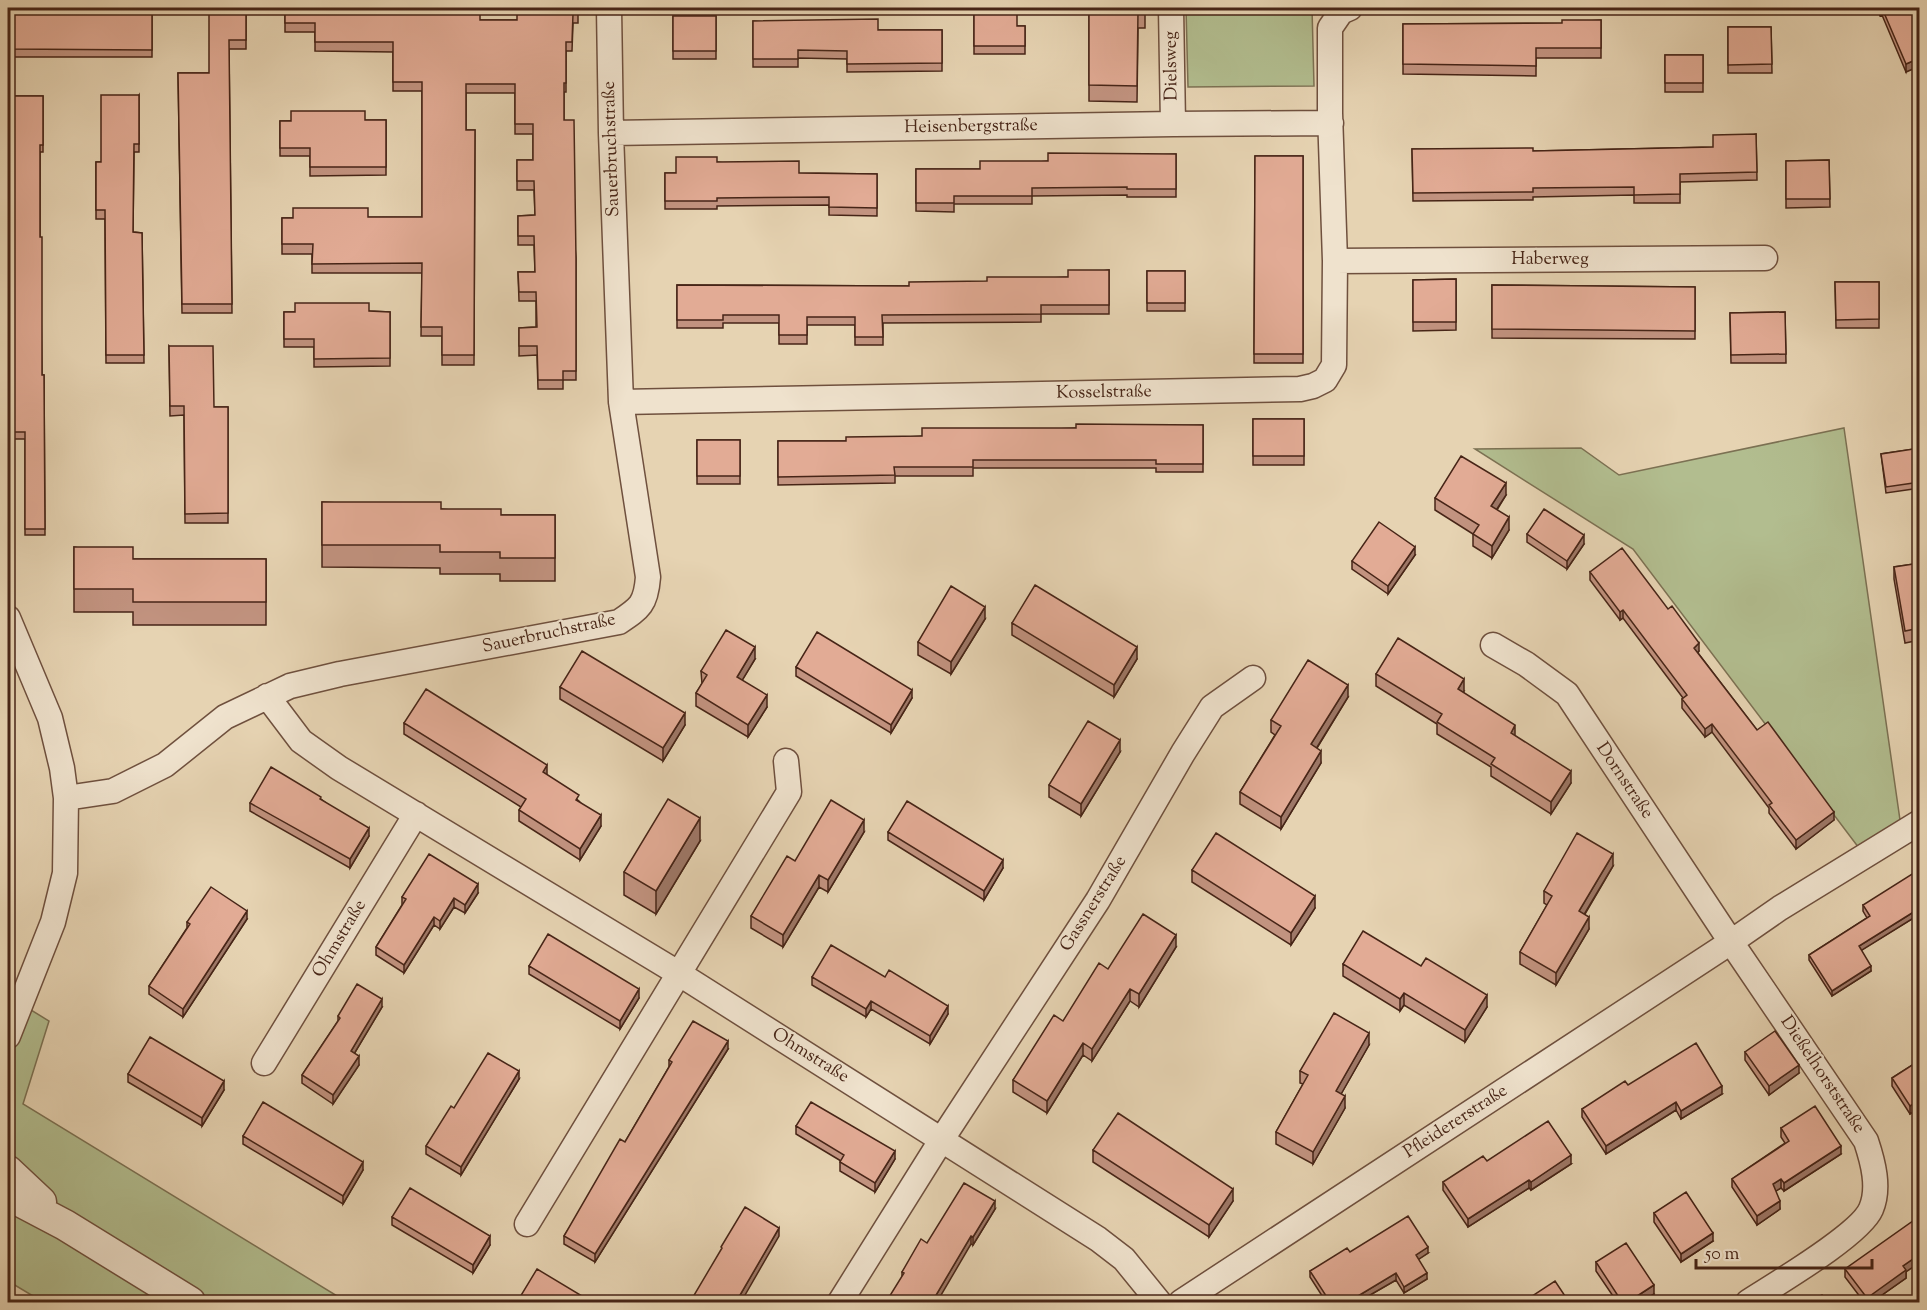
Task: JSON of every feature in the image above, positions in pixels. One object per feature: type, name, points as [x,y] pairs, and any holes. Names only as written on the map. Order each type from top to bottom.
[{"type":"street","name":"Sauerbruchstraße","points":[[66,798],[113,791],[165,765],[225,717],[290,686],[340,674],[619,622],[636,610],[647,595],[648,577],[621,402],[611,133],[609,8]]},
{"type":"street","name":"Dielsweg","points":[[1171,8],[1173,124]]},
{"type":"street","name":"Kosselstraße","points":[[621,402],[1300,389],[1325,381],[1334,364],[1335,261],[1330,123],[1330,28],[1341,12],[1350,8]]},
{"type":"street","name":"Heisenbergstraße","points":[[611,133],[1330,123]]},
{"type":"street","name":"Haberweg","points":[[1335,261],[1765,258]]},
{"type":"street","points":[[8,618],[50,718],[62,768],[66,798],[65,873],[58,903],[53,922],[8,1036]]},
{"type":"street","name":"Dornstraße","points":[[1493,645],[1526,664],[1567,694],[1731,942]]},
{"type":"street","name":"Gassnerstraße","points":[[942,1139],[1098,900],[1212,707],[1253,678]]},
{"type":"street","name":"Ohmstraße","points":[[267,696],[301,741],[339,768],[678,973],[1098,1239],[1124,1259],[1159,1302]]},
{"type":"street","points":[[526,1224],[656,1014],[678,973],[789,792],[786,761]]},
{"type":"street","name":"Ohmstraße","points":[[264,1064],[416,814]]},
{"type":"street","name":"Pfleidererstraße","points":[[1181,1302],[1780,908],[1920,822]]},
{"type":"street","name":"Dießelhorststraße","points":[[1731,942],[1866,1141],[1874,1165],[1875,1185],[1872,1208],[1862,1223],[1807,1264],[1748,1302]]},
{"type":"street","points":[[840,1302],[942,1139]]},
{"type":"street","points":[[8,1171],[65,1225]]},
{"type":"street","points":[[8,1195],[65,1225],[190,1302]]},
{"type":"green space","points":[[1186,8],[1312,8],[1314,86],[1188,87]]},
{"type":"green space","points":[[1844,428],[1902,834],[1865,856],[1633,549],[1475,449],[1581,448],[1619,475]]},
{"type":"green space","points":[[8,996],[49,1021],[23,1104],[347,1302],[43,1302],[8,1281]]},
{"type":"building","points":[[8,8],[152,8],[152,50],[8,49]]},
{"type":"building","points":[[209,8],[246,8],[246,40],[229,40],[232,304],[182,304],[178,73],[209,73]]},
{"type":"building","points":[[285,8],[480,8],[480,20],[517,20],[517,8],[578,8],[578,14],[573,14],[572,42],[566,42],[566,83],[564,83],[564,120],[574,120],[576,371],[563,371],[563,380],[538,380],[537,346],[519,346],[519,328],[537,327],[536,292],[519,292],[518,272],[535,272],[534,236],[518,236],[518,216],[535,215],[534,181],[517,181],[517,160],[533,160],[533,124],[515,124],[515,84],[466,84],[466,130],[475,130],[474,355],[442,355],[442,327],[421,327],[422,263],[312,264],[313,244],[282,244],[282,218],[293,218],[293,208],[368,208],[368,217],[422,217],[422,82],[393,82],[393,42],[315,42],[315,23],[285,23]]},
{"type":"building","points":[[1096,8],[1145,8],[1145,12],[1138,12],[1137,86],[1089,85],[1089,11],[1096,11]]},
{"type":"building","points":[[1882,8],[1920,8],[1920,58],[1906,64]]},
{"type":"building","points":[[974,11],[1017,11],[1017,26],[1025,26],[1025,46],[974,46]]},
{"type":"building","points":[[673,16],[716,16],[716,51],[673,51]]},
{"type":"building","points":[[878,19],[878,30],[942,30],[942,63],[847,64],[847,51],[798,50],[798,59],[753,59],[753,21]]},
{"type":"building","points":[[1562,20],[1601,20],[1601,48],[1536,48],[1536,66],[1403,64],[1403,24],[1562,23]]},
{"type":"building","points":[[1728,27],[1771,27],[1772,64],[1728,65]]},
{"type":"building","points":[[1665,55],[1703,55],[1703,83],[1665,83]]},
{"type":"building","points":[[101,95],[139,95],[139,144],[134,144],[133,232],[142,233],[144,355],[106,355],[105,210],[96,210],[96,162],[101,162]]},
{"type":"building","points":[[8,96],[43,96],[43,145],[40,145],[40,237],[42,237],[45,529],[25,529],[25,432],[8,432]]},
{"type":"building","points":[[291,111],[365,111],[365,120],[386,120],[386,167],[310,167],[310,148],[280,148],[280,121],[291,121]]},
{"type":"building","points":[[1756,134],[1757,172],[1680,174],[1680,194],[1634,195],[1634,187],[1533,188],[1533,192],[1413,193],[1412,149],[1533,148],[1533,151],[1713,147],[1713,135]]},
{"type":"building","points":[[1048,153],[1176,154],[1176,189],[1032,188],[1032,196],[954,196],[954,203],[916,203],[916,169],[980,169],[980,161],[1048,161]]},
{"type":"building","points":[[1255,156],[1303,156],[1303,354],[1254,354]]},
{"type":"building","points":[[676,157],[717,157],[717,162],[799,161],[799,173],[877,174],[877,208],[829,207],[829,197],[665,201],[665,173],[676,173]]},
{"type":"building","points":[[1829,160],[1830,199],[1786,199],[1786,161]]},
{"type":"building","points":[[1068,270],[1109,270],[1109,305],[1041,305],[1041,314],[882,315],[883,337],[855,337],[855,317],[807,317],[807,335],[779,335],[779,315],[723,315],[723,320],[677,320],[677,285],[909,286],[909,282],[987,281],[987,277],[1068,277]]},
{"type":"building","points":[[1147,271],[1185,271],[1185,303],[1147,303]]},
{"type":"building","points":[[1456,279],[1456,322],[1413,322],[1413,280]]},
{"type":"building","points":[[1835,282],[1879,282],[1879,319],[1836,320]]},
{"type":"building","points":[[1492,285],[1695,287],[1695,331],[1492,329]]},
{"type":"building","points":[[295,303],[369,303],[369,311],[390,312],[390,358],[314,359],[314,339],[284,339],[284,312],[295,312]]},
{"type":"building","points":[[1785,312],[1786,354],[1731,355],[1730,313]]},
{"type":"building","points":[[169,346],[213,346],[214,407],[228,407],[228,513],[185,514],[184,406],[170,406]]},
{"type":"building","points":[[1253,419],[1304,419],[1304,456],[1253,456]]},
{"type":"building","points":[[1076,424],[1203,425],[1203,464],[1156,464],[1156,460],[973,460],[973,467],[894,467],[895,475],[778,477],[778,441],[846,441],[846,437],[922,436],[922,428],[1076,428]]},
{"type":"building","points":[[697,440],[740,440],[740,476],[697,476]]},
{"type":"building","points":[[1920,448],[1920,482],[1886,487],[1881,454]]},
{"type":"building","points":[[1461,456],[1506,483],[1491,506],[1509,517],[1492,546],[1473,534],[1479,525],[1435,498]]},
{"type":"building","points":[[322,502],[441,502],[441,509],[501,509],[501,515],[555,515],[555,558],[500,558],[500,552],[440,552],[440,545],[322,545]]},
{"type":"building","points":[[1544,509],[1584,535],[1567,561],[1527,534]]},
{"type":"building","points":[[1379,522],[1415,547],[1388,586],[1352,561]]},
{"type":"building","points":[[74,547],[133,547],[133,559],[266,559],[266,602],[133,602],[133,589],[74,589]]},
{"type":"building","points":[[1622,548],[1668,609],[1672,606],[1699,643],[1694,648],[1757,730],[1768,722],[1834,812],[1796,840],[1769,805],[1772,803],[1712,724],[1705,729],[1682,699],[1687,695],[1623,610],[1620,612],[1590,572]]},
{"type":"building","points":[[1920,563],[1920,628],[1905,631],[1894,567]]},
{"type":"building","points":[[1035,585],[1137,647],[1114,685],[1012,623]]},
{"type":"building","points":[[951,586],[985,607],[951,662],[918,642]]},
{"type":"building","points":[[726,630],[755,647],[737,677],[767,695],[748,725],[696,693],[707,675],[701,671]]},
{"type":"building","points":[[817,632],[912,690],[891,725],[796,667]]},
{"type":"building","points":[[1398,638],[1464,679],[1458,689],[1515,725],[1511,733],[1571,771],[1551,802],[1491,764],[1495,758],[1437,722],[1442,714],[1376,674]]},
{"type":"building","points":[[582,651],[685,713],[663,748],[560,687]]},
{"type":"building","points":[[1308,660],[1348,685],[1311,744],[1321,751],[1281,817],[1240,792],[1281,726],[1271,720]]},
{"type":"building","points":[[426,689],[547,765],[543,772],[579,795],[576,800],[601,815],[580,849],[519,810],[526,799],[404,723]]},
{"type":"building","points":[[1088,721],[1120,740],[1081,804],[1049,785]]},
{"type":"building","points":[[271,767],[369,828],[350,859],[250,803]]},
{"type":"building","points":[[668,799],[700,818],[656,891],[624,872]]},
{"type":"building","points":[[831,800],[864,820],[828,880],[819,875],[783,935],[751,916],[787,856],[795,861]]},
{"type":"building","points":[[907,801],[1003,860],[984,891],[888,832]]},
{"type":"building","points":[[1216,833],[1315,896],[1291,933],[1192,870]]},
{"type":"building","points":[[1577,833],[1613,854],[1579,911],[1589,917],[1556,973],[1520,952],[1552,896],[1544,891]]},
{"type":"building","points":[[429,854],[478,884],[465,905],[454,898],[440,921],[434,917],[404,965],[376,947],[406,899],[402,897]]},
{"type":"building","points":[[1920,869],[1920,908],[1859,946],[1871,966],[1832,991],[1809,955],[1870,916],[1863,905]]},
{"type":"building","points":[[211,887],[247,911],[183,1009],[149,986],[190,924],[187,922]]},
{"type":"building","points":[[1143,914],[1176,935],[1139,994],[1130,989],[1092,1049],[1083,1043],[1047,1101],[1013,1080],[1054,1015],[1063,1021],[1099,963],[1108,969]]},
{"type":"building","points":[[1363,931],[1421,966],[1426,958],[1487,995],[1465,1030],[1404,993],[1400,999],[1343,964]]},
{"type":"building","points":[[548,934],[639,989],[620,1021],[529,966]]},
{"type":"building","points":[[831,945],[885,977],[889,970],[948,1006],[930,1036],[871,1001],[866,1009],[812,977]]},
{"type":"building","points":[[357,984],[382,999],[351,1051],[359,1056],[333,1095],[302,1075],[340,1018],[338,1016]]},
{"type":"building","points":[[1334,1013],[1369,1033],[1336,1091],[1345,1096],[1313,1152],[1276,1132],[1308,1075],[1300,1071]]},
{"type":"building","points":[[693,1021],[728,1041],[595,1254],[564,1236],[620,1139],[625,1142],[672,1062],[669,1060]]},
{"type":"building","points":[[1775,1031],[1799,1065],[1769,1086],[1745,1052]]},
{"type":"building","points":[[150,1037],[224,1081],[202,1118],[128,1074]]},
{"type":"building","points":[[1696,1043],[1722,1086],[1681,1111],[1676,1102],[1606,1146],[1582,1109],[1625,1081],[1628,1085]]},
{"type":"building","points":[[488,1053],[519,1071],[461,1167],[426,1146],[451,1106],[454,1108]]},
{"type":"building","points":[[1920,1060],[1920,1100],[1910,1106],[1892,1078]]},
{"type":"building","points":[[263,1102],[363,1162],[343,1196],[243,1136]]},
{"type":"building","points":[[811,1102],[895,1151],[875,1183],[840,1162],[844,1155],[796,1126]]},
{"type":"building","points":[[1815,1106],[1841,1146],[1784,1183],[1781,1179],[1773,1184],[1780,1201],[1757,1216],[1732,1179],[1789,1141],[1781,1128]]},
{"type":"building","points":[[1118,1113],[1233,1189],[1209,1225],[1093,1150]]},
{"type":"building","points":[[1548,1121],[1571,1155],[1531,1182],[1529,1180],[1468,1219],[1443,1182],[1483,1156],[1487,1161]]},
{"type":"building","points":[[964,1183],[995,1201],[973,1237],[971,1236],[932,1302],[886,1302],[921,1239],[927,1243]]},
{"type":"building","points":[[410,1188],[490,1236],[473,1265],[392,1217]]},
{"type":"building","points":[[1686,1192],[1713,1233],[1681,1254],[1654,1213]]},
{"type":"building","points":[[745,1207],[779,1228],[736,1302],[690,1302],[721,1247]]},
{"type":"building","points":[[1408,1216],[1428,1247],[1416,1255],[1427,1273],[1404,1287],[1396,1273],[1348,1302],[1330,1302],[1310,1271],[1347,1248],[1350,1252]]},
{"type":"building","points":[[1920,1216],[1920,1254],[1903,1266],[1906,1270],[1867,1298],[1845,1269]]},
{"type":"building","points":[[1626,1243],[1654,1285],[1628,1302],[1622,1302],[1596,1262]]},
{"type":"building","points":[[537,1269],[592,1302],[517,1302]]},
{"type":"building","points":[[1555,1281],[1569,1302],[1523,1302]]},
{"type":"building","points":[[8,1293],[22,1302],[8,1302]]},
{"type":"building","points":[[1822,1295],[1825,1302],[1806,1302]]}]
